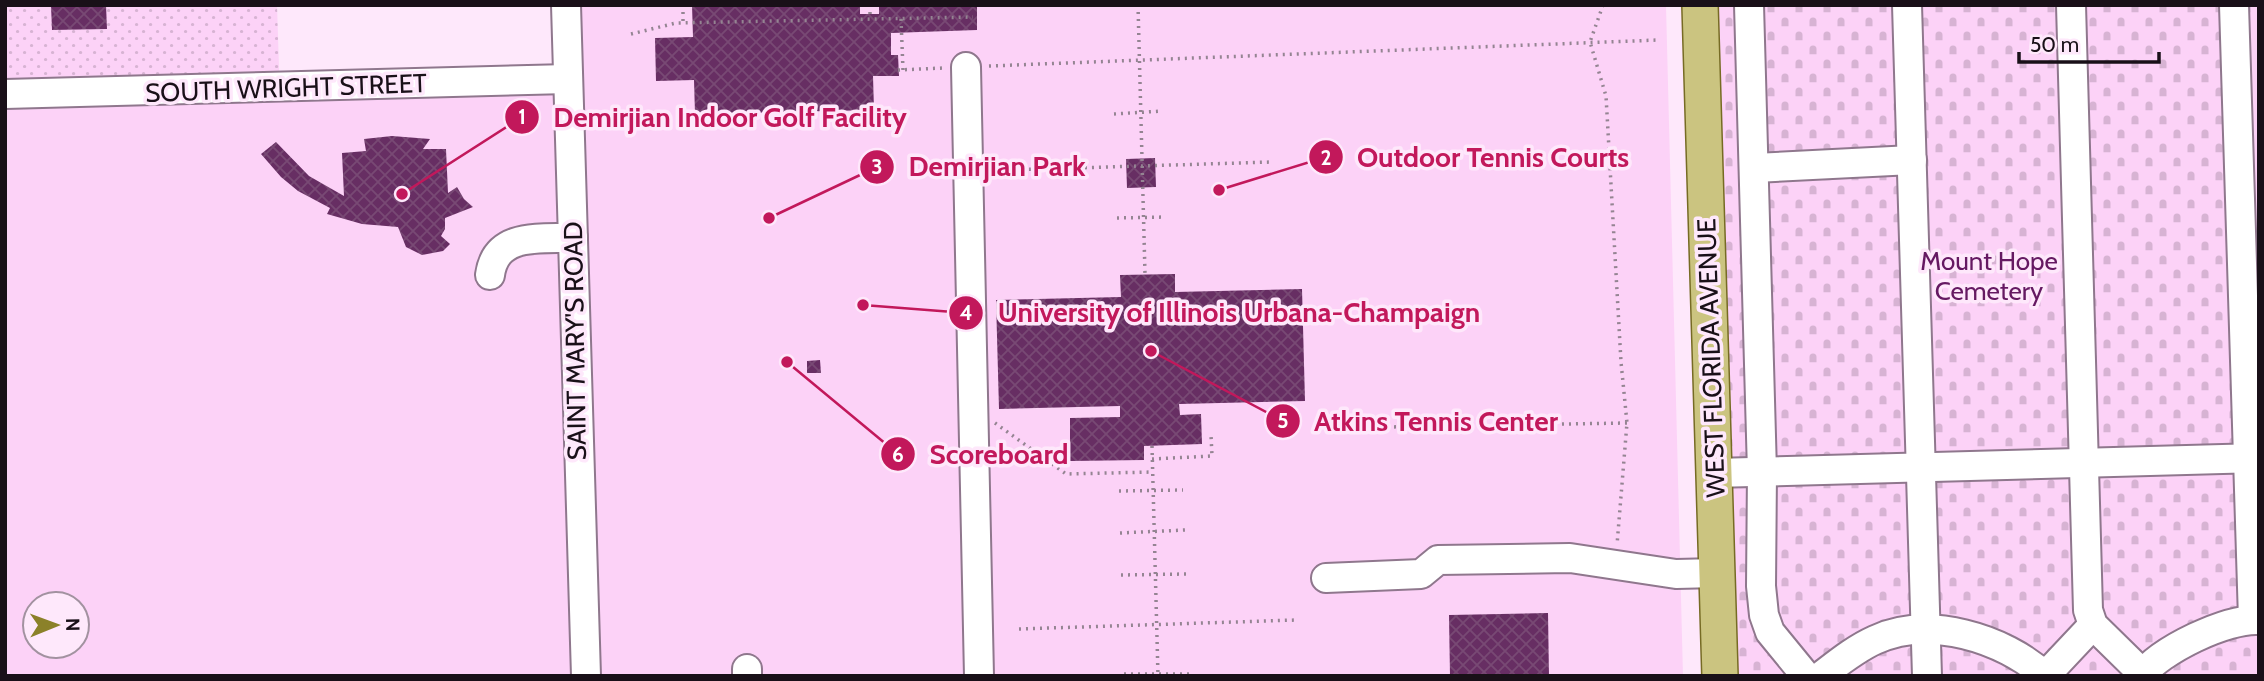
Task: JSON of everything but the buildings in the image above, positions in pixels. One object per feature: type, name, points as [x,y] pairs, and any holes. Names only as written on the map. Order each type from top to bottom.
[{"type":"main road","points":[[1680,5],[1680,41]]},
{"type":"main road","points":[[1680,41],[1700,5]]},
{"type":"main road","name":"WEST FLORIDA AVENUE","points":[[1680,41],[1714,473],[1696,676]]},
{"type":"main road","name":"WEST FLORIDA AVENUE","points":[[1680,41],[1705,573],[1720,676]]},
{"type":"street","name":"SAINT MARY'S ROAD","points":[[566,5],[586,676]]},
{"type":"street","points":[[1749,5],[1764,614],[1770,632],[1806,676]]},
{"type":"street","points":[[1908,5],[1919,468],[1927,676]]},
{"type":"street","points":[[2071,5],[2088,610],[2093,625],[2143,675],[2189,641],[2256,620],[2251,312],[2234,5]]},
{"type":"street","points":[[966,67],[979,676]]},
{"type":"street","name":"SOUTH WRIGHT STREET","points":[[5,94],[568,79]]},
{"type":"street","points":[[1755,167],[1912,160]]},
{"type":"street","points":[[490,275],[491,263],[503,247],[519,239],[573,238]]},
{"type":"street","points":[[1714,473],[2254,458]]},
{"type":"street","points":[[1326,578],[1421,574],[1438,560],[1570,558],[1705,573]]},
{"type":"street","points":[[1821,676],[1876,639],[1925,629],[1984,641],[2010,650],[2030,662],[2045,676],[2093,625]]},
{"type":"path","points":[[682,5],[683,23]]},
{"type":"path","points":[[870,5],[870,19]]},
{"type":"path","points":[[1138,5],[1145,274]]},
{"type":"path","points":[[1603,5],[1590,42],[1606,96],[1620,362],[1628,424],[1615,564]]},
{"type":"path","points":[[631,34],[683,23],[973,17]]},
{"type":"path","points":[[901,19],[901,70],[1590,42],[1680,41]]},
{"type":"path","points":[[1114,114],[1163,111]]},
{"type":"path","points":[[1008,170],[1272,162]]},
{"type":"path","points":[[1117,218],[1166,217]]},
{"type":"path","points":[[974,407],[1066,474],[1152,472]]},
{"type":"path","points":[[1387,427],[1628,424]]},
{"type":"path","points":[[1152,458],[1212,456],[1211,435]]},
{"type":"path","points":[[1152,446],[1158,675]]},
{"type":"path","points":[[1119,491],[1183,490]]},
{"type":"path","points":[[1120,533],[1185,530]]},
{"type":"path","points":[[1121,575],[1186,573]]},
{"type":"path","points":[[1019,629],[1296,620]]},
{"type":"path","points":[[1124,674],[1189,674]]},
{"type":"green space","points":[[5,5],[277,5],[280,99],[5,109]]},
{"type":"green space","points":[[576,5],[1666,5],[1683,676],[594,676]]},
{"type":"green space","name":"Mount Hope Cemetery","points":[[1713,5],[2259,5],[2259,676],[1730,676]]},
{"type":"green space","points":[[545,88],[554,94],[558,107],[575,676],[5,676],[5,108]]},
{"type":"place","name":"Outdoor Tennis Courts","points":[[1219,190]]},
{"type":"place","name":"Demirjian Indoor Golf Facility","points":[[402,194]]},
{"type":"place","name":"Demirjian Park","points":[[769,218]]},
{"type":"place","name":"University of Illinois Urbana-Champaign","points":[[863,305]]},
{"type":"place","name":"Atkins Tennis Center","points":[[1151,351]]},
{"type":"place","name":"Scoreboard","points":[[787,362]]}]
